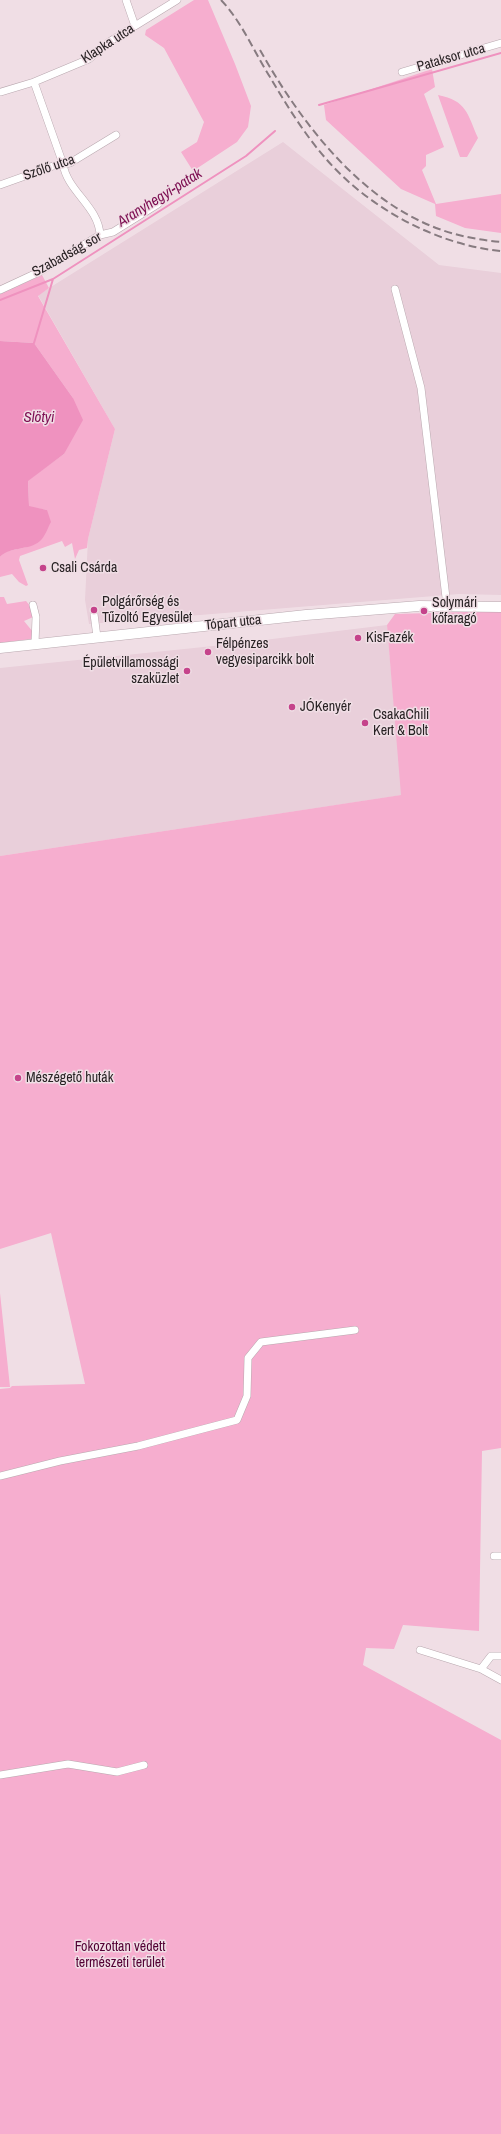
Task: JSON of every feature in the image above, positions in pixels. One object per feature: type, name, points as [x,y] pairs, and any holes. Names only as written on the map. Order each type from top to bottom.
[{"type":"main road","name":"Tópart utca","points":[[0,648],[306,615],[419,606],[501,607]]},
{"type":"street","points":[[126,0],[135,26]]},
{"type":"street","name":"Klapka utca","points":[[0,92],[34,82],[89,59],[109,42],[177,0]]},
{"type":"street","name":"Pataksor utca","points":[[402,72],[501,43]]},
{"type":"street","points":[[34,82],[63,164],[65,175],[97,221],[100,235]]},
{"type":"street","name":"Szőlő utca","points":[[0,185],[53,166],[70,163],[116,135]]},
{"type":"street","name":"Szabadság sor","points":[[0,290],[39,272],[100,235],[112,232],[156,206]]},
{"type":"street","points":[[395,289],[421,388],[448,606]]},
{"type":"street","points":[[33,606],[36,617],[35,644]]},
{"type":"street","points":[[94,614],[97,637]]},
{"type":"street","points":[[0,1476],[60,1461],[138,1446],[237,1420],[247,1396],[248,1358],[261,1342],[355,1330]]},
{"type":"street","points":[[420,1650],[481,1669],[501,1680]]},
{"type":"street","points":[[481,1669],[491,1656],[501,1656]]},
{"type":"street","points":[[0,1775],[68,1764],[94,1767],[117,1772],[144,1765]]},
{"type":"shaded area","points":[[283,142],[439,265],[501,273],[501,595],[459,594],[89,624],[85,600],[88,539],[115,429],[38,295]]},
{"type":"shaded area","points":[[387,625],[402,795],[0,856],[0,668],[223,645]]},
{"type":"green space","points":[[194,0],[208,0],[251,106],[248,127],[237,142],[193,171],[181,152],[197,142],[204,122],[164,48],[145,35],[146,30]]},
{"type":"green space","points":[[432,69],[435,87],[424,94],[444,147],[426,155],[426,166],[422,170],[436,204],[501,194],[501,233],[465,228],[436,216],[435,204],[401,189],[326,120],[324,105]]},
{"type":"green space","points":[[438,95],[455,101],[465,109],[468,115],[478,138],[467,157],[460,157]]},
{"type":"green space","points":[[42,275],[49,288],[38,296],[115,429],[87,548],[79,550],[75,559],[72,543],[65,547],[62,541],[20,556],[19,560],[28,585],[26,586],[19,582],[12,574],[0,577],[0,557],[4,552],[27,547],[47,510],[29,507],[28,480],[64,454],[73,398],[34,343],[0,341],[0,294]]},
{"type":"green space","points":[[0,597],[4,597],[7,604],[26,601],[38,615],[24,621],[33,632],[31,639],[0,643]]},
{"type":"green space","name":"Fokozottan védett természeti terület","points":[[501,611],[501,1448],[482,1451],[479,1631],[403,1625],[394,1649],[366,1648],[363,1665],[501,1740],[501,2134],[0,2134],[0,1389],[10,1388],[12,1386],[85,1384],[51,1233],[0,1249],[0,856],[401,795],[387,625],[395,614]]},
{"type":"green space","points":[[0,1293],[10,1387],[0,1387]]},
{"type":"water","name":"Slötyi","points":[[0,341],[34,343],[73,398],[83,420],[64,454],[28,481],[29,506],[47,510],[51,522],[43,537],[36,544],[9,551],[0,557]]},
{"type":"waterway","name":"Aranyhegyi-patak","points":[[319,105],[501,53]]},
{"type":"waterway","name":"Aranyhegyi-patak","points":[[0,300],[53,279],[246,156],[275,131]]},
{"type":"waterway","name":"Aranyhegyi-patak","points":[[34,343],[53,279]]},
{"type":"railway","points":[[221,0],[242,27],[276,88],[304,130],[327,160],[344,177],[363,194],[384,208],[429,232],[453,241],[501,251]]},
{"type":"railway","points":[[260,50],[276,77],[313,130],[334,155],[383,199],[410,216],[439,229],[454,234],[501,242]]},
{"type":"place","name":"Csali Csárda","points":[[43,568]]},
{"type":"place","name":"Polgárőrség és Tűzoltó Egyesület","points":[[94,610]]},
{"type":"place","name":"Solymári kőfaragó","points":[[424,611]]},
{"type":"place","name":"KisFazék","points":[[358,638]]},
{"type":"place","name":"Félpénzes vegyesiparcikk bolt","points":[[208,652]]},
{"type":"place","name":"Épületvillamossági szaküzlet","points":[[187,671]]},
{"type":"place","name":"JÓKenyér","points":[[292,707]]},
{"type":"place","name":"CsakaChili Kert & Bolt","points":[[365,723]]},
{"type":"place","name":"Mészégető huták","points":[[18,1078]]}]
